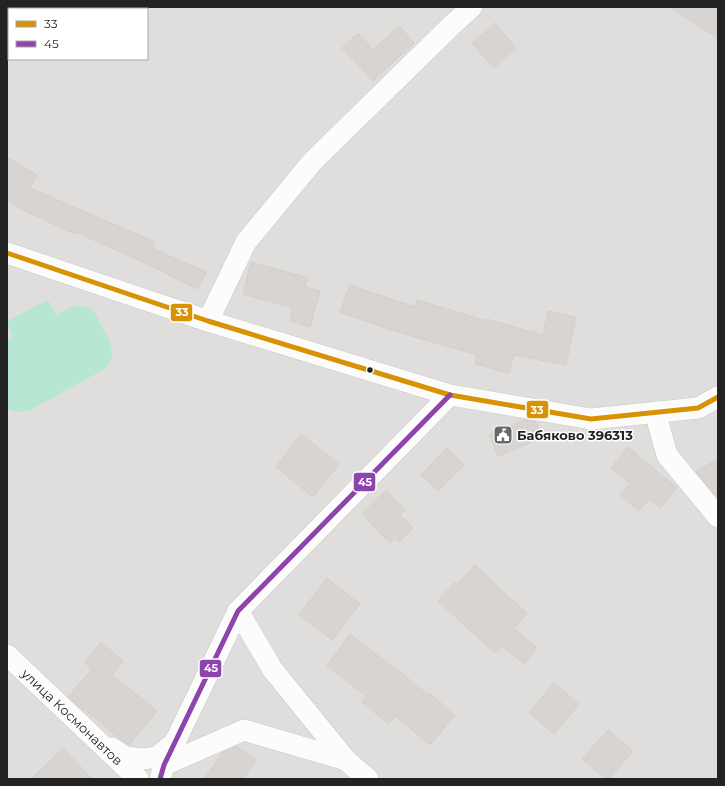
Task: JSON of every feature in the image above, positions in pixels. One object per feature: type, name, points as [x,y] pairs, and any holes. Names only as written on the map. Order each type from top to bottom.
[{"type":"street","points":[[208,321],[246,242],[309,167],[472,7]]},
{"type":"street","points":[[7,253],[208,321],[450,394],[591,419],[698,408],[718,397]]},
{"type":"street","points":[[162,772],[238,611],[450,394]]},
{"type":"street","points":[[655,412],[667,456],[718,517]]},
{"type":"street","points":[[238,611],[273,670],[346,760],[368,779]]},
{"type":"street","name":"улица Космонавтов","points":[[7,655],[138,779]]},
{"type":"street","points":[[162,772],[244,730],[346,760]]},
{"type":"street","points":[[93,736],[126,757],[142,759],[157,757],[175,742]]},
{"type":"street","points":[[93,736],[125,779]]},
{"type":"shaded area","points":[[7,7],[718,7],[718,779],[7,779]]},
{"type":"green space","points":[[48,300],[56,315],[73,306],[90,308],[96,315],[111,344],[112,355],[109,364],[101,371],[30,410],[21,412],[12,411],[7,408],[7,341],[13,337],[7,321]]},
{"type":"building","points":[[669,7],[718,7],[718,38]]},
{"type":"building","points":[[495,23],[516,48],[494,68],[472,43]]},
{"type":"building","points":[[399,26],[414,43],[373,81],[342,48],[358,33],[373,50]]},
{"type":"building","points":[[7,157],[37,175],[30,188],[155,242],[152,248],[206,272],[198,289],[168,275],[169,274],[76,232],[75,234],[23,210],[7,200]]},
{"type":"building","points":[[251,262],[308,278],[305,287],[320,291],[310,327],[290,321],[293,308],[243,294]]},
{"type":"building","points":[[350,285],[415,307],[417,300],[487,321],[487,319],[543,335],[548,311],[576,317],[566,365],[514,355],[509,373],[475,364],[477,355],[391,330],[340,312]]},
{"type":"building","points":[[525,420],[536,422],[542,438],[498,456],[489,435]]},
{"type":"building","points":[[301,434],[339,464],[313,497],[276,467]]},
{"type":"building","points":[[628,447],[677,488],[660,508],[649,499],[639,511],[620,495],[630,483],[611,468]]},
{"type":"building","points":[[447,448],[464,465],[438,491],[421,475]]},
{"type":"building","points":[[718,459],[718,498],[696,472]]},
{"type":"building","points":[[386,490],[405,510],[400,515],[413,528],[399,542],[395,538],[390,543],[362,514]]},
{"type":"building","points":[[475,565],[527,613],[514,628],[537,648],[524,664],[502,646],[495,653],[438,601],[455,582],[457,584]]},
{"type":"building","points":[[327,578],[360,604],[332,640],[299,615]]},
{"type":"building","points":[[350,634],[391,666],[392,665],[428,695],[429,693],[455,715],[430,745],[395,716],[389,724],[362,702],[366,696],[327,666]]},
{"type":"building","points":[[101,642],[123,661],[112,675],[157,711],[129,745],[68,697],[92,669],[84,662]]},
{"type":"building","points":[[554,683],[579,704],[554,734],[529,713]]},
{"type":"building","points":[[608,730],[633,751],[609,779],[606,779],[582,759]]},
{"type":"building","points":[[236,746],[256,760],[243,779],[204,779],[222,753]]},
{"type":"building","points":[[63,748],[92,779],[31,779]]},
{"type":"transit line","name":"33","points":[[7,253],[208,321],[450,395],[591,419],[698,408],[718,397]]},
{"type":"transit line","name":"45","points":[[160,779],[164,765],[238,611],[450,395]]},
{"type":"place","name":"Бабяково 396313","points":[[503,435]]}]
